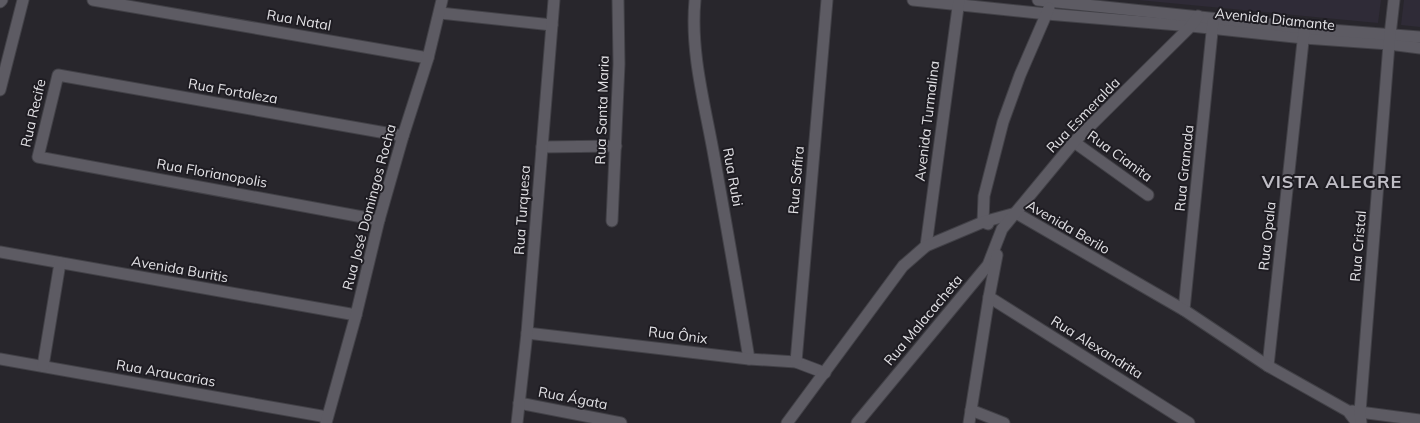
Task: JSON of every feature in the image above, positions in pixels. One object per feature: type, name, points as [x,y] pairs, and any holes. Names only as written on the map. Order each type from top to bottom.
[{"type":"street","points":[[0,90],[23,0]]},
{"type":"street","name":"Rua Natal","points":[[93,0],[428,58]]},
{"type":"street","name":"Rua José Domingos Rocha","points":[[327,420],[356,315],[379,220],[403,136],[428,58],[442,0]]},
{"type":"street","name":"Rua Turquesa","points":[[517,423],[527,333],[554,0]]},
{"type":"street","name":"Rua Santa Maria","points":[[612,221],[619,64],[618,0]]},
{"type":"street","name":"Rua Rubi","points":[[695,0],[695,33],[700,80],[749,359]]},
{"type":"street","name":"Rua Safira","points":[[796,362],[827,0]]},
{"type":"street","name":"Avenida Diamante","points":[[913,0],[958,2],[1047,14],[1191,26],[1213,23],[1304,33],[1390,39],[1420,37]]},
{"type":"street","name":"Avenida Diamante","points":[[1038,0],[1198,16],[1213,23]]},
{"type":"street","name":"Rua Cristal","points":[[1361,417],[1394,0]]},
{"type":"street","points":[[969,423],[989,297],[1002,229],[983,222],[984,196],[1004,122],[1020,75],[1047,14],[1051,1]]},
{"type":"street","name":"Avenida Turmalina","points":[[926,246],[958,2]]},
{"type":"street","points":[[440,13],[552,26]]},
{"type":"street","name":"Rua Esmeralda","points":[[1002,229],[1074,142],[1191,26],[1198,16]]},
{"type":"street","name":"Rua Granada","points":[[1184,310],[1213,23]]},
{"type":"street","name":"Rua Opala","points":[[1268,366],[1304,33]]},
{"type":"street","name":"Avenida Diamante","points":[[1390,39],[1420,48]]},
{"type":"street","name":"Rua Fortaleza","points":[[58,75],[403,136]]},
{"type":"street","name":"Rua Recife","points":[[38,157],[58,75]]},
{"type":"street","name":"Rua Cianita","points":[[1074,142],[1148,195]]},
{"type":"street","points":[[542,147],[616,146]]},
{"type":"street","name":"Rua Florianopolis","points":[[38,157],[379,220]]},
{"type":"street","name":"Avenida Berilo","points":[[787,423],[903,266],[926,246],[983,222],[1016,213],[1184,310],[1268,366],[1348,411],[1357,423]]},
{"type":"street","name":"Rua Malacacheta","points":[[857,423],[988,265],[1002,229]]},
{"type":"street","name":"Avenida Buritis","points":[[0,252],[356,315]]},
{"type":"street","points":[[43,366],[60,263]]},
{"type":"street","name":"Rua Alexandrita","points":[[989,297],[1189,423]]},
{"type":"street","name":"Rua Ônix","points":[[527,333],[749,359],[796,362],[825,373]]},
{"type":"street","name":"Rua Araucarias","points":[[0,359],[327,420]]},
{"type":"street","name":"Rua Ágata","points":[[519,403],[621,423]]},
{"type":"street","points":[[971,410],[1004,423]]},
{"type":"street","points":[[1348,411],[1361,417],[1420,420]]},
{"type":"shaded area","points":[[1138,0],[1381,0],[1378,23]]},
{"type":"shaded area","points":[[1404,0],[1420,0],[1420,27],[1401,25]]},
{"type":"district","name":"VISTA ALEGRE","points":[[1332,182]]}]
